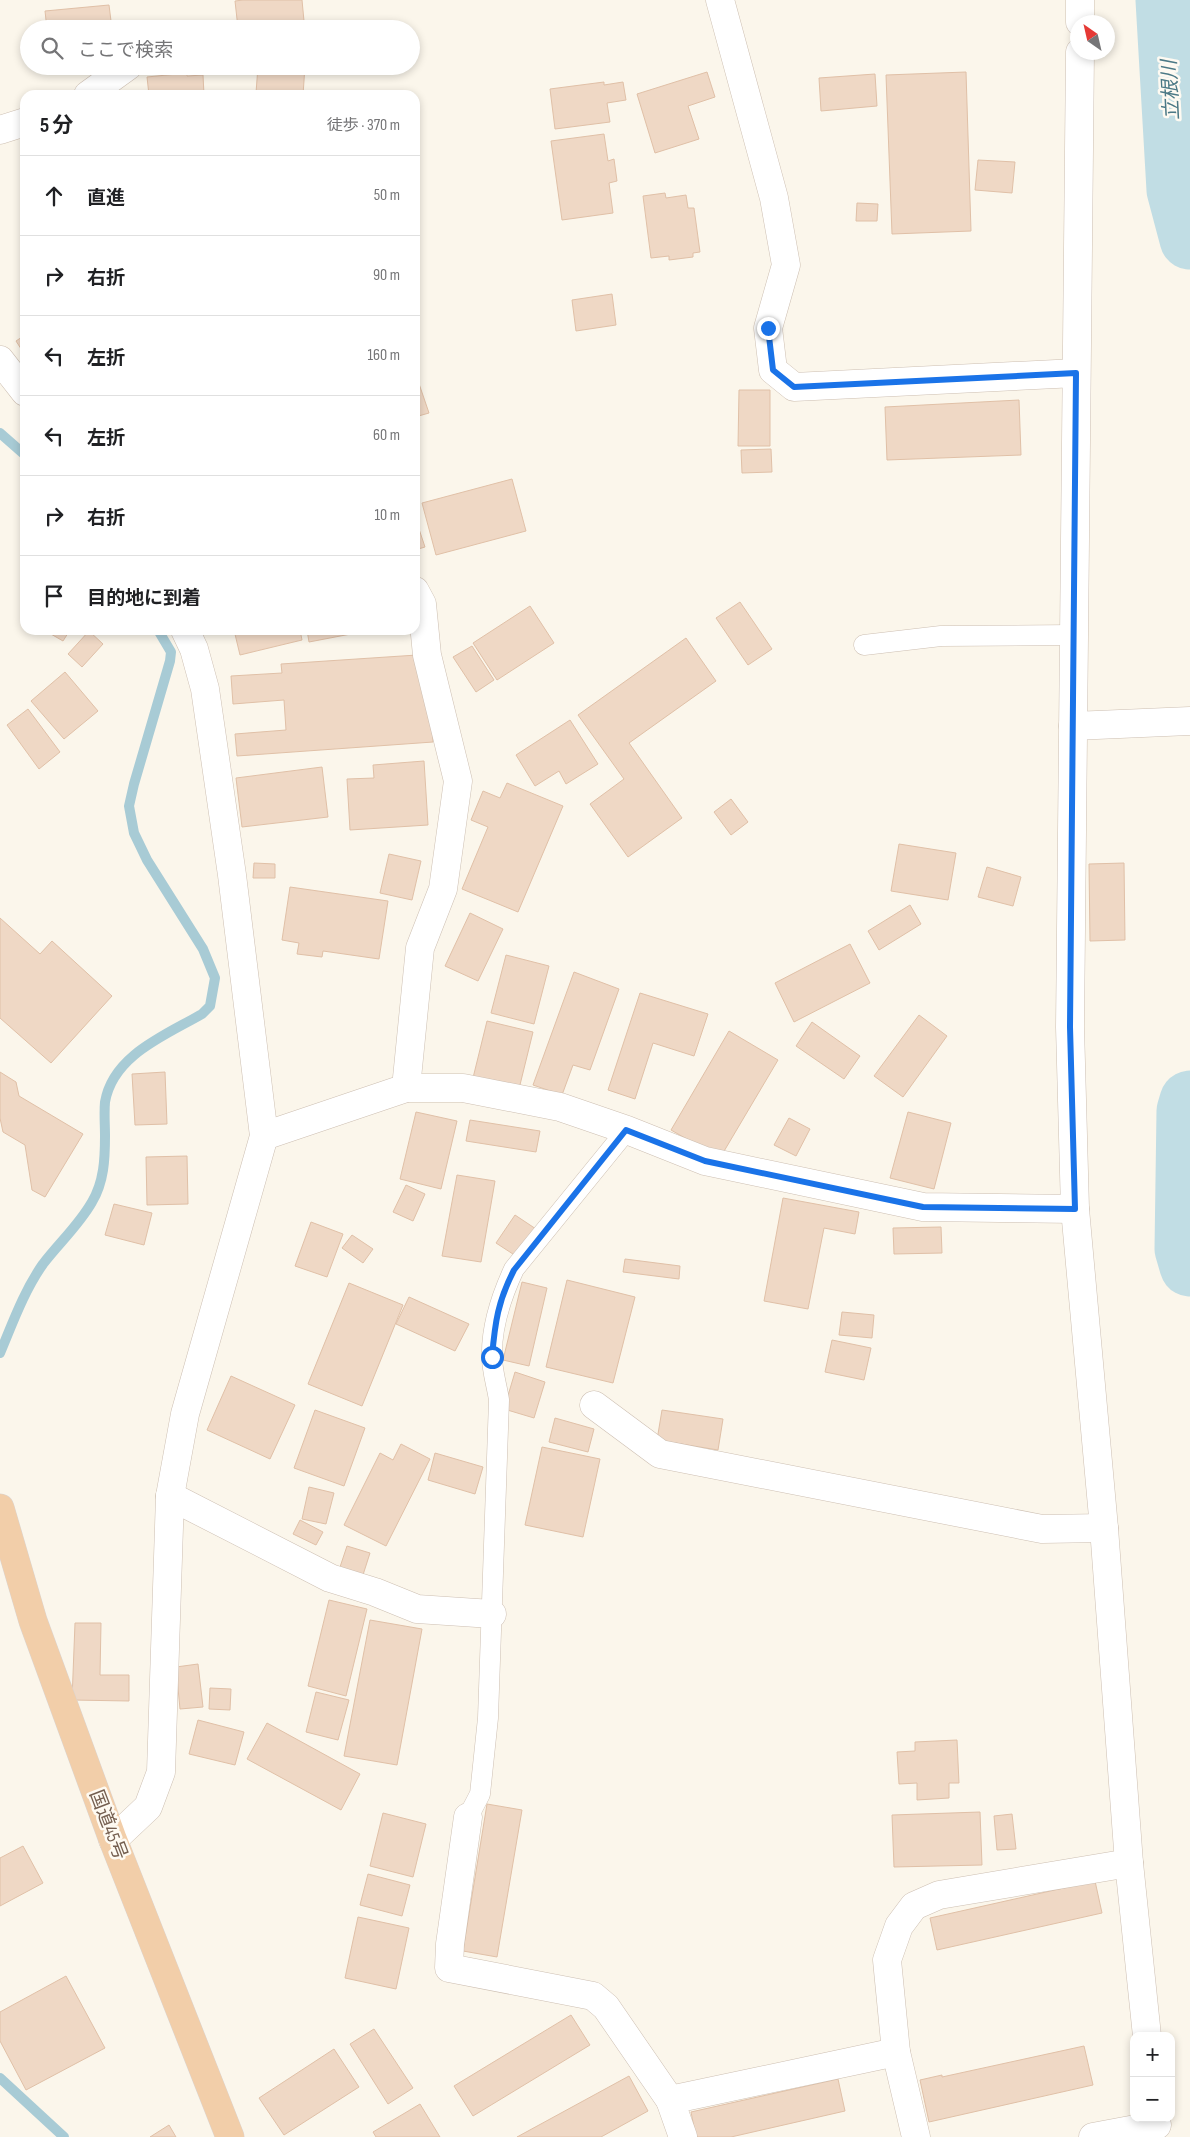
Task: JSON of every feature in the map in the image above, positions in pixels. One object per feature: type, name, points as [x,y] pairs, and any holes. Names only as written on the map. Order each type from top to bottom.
[{"type":"highway","name":"国道45号","points":[[0,1508],[33,1621],[113,1840],[230,2137]]},
{"type":"street","points":[[720,0],[774,198],[786,265],[768,328],[773,370],[794,387],[1076,373]]},
{"type":"street","points":[[1080,0],[1080,15]]},
{"type":"street","points":[[1080,60],[1070,1027],[1075,1209],[1104,1528],[1129,1863],[1148,2032]]},
{"type":"street","points":[[95,90],[116,75]]},
{"type":"street","points":[[0,130],[20,124]]},
{"type":"street","points":[[0,360],[20,386]]},
{"type":"street","points":[[406,1088],[420,948],[443,889],[458,781],[427,655],[422,604],[420,600]]},
{"type":"street","points":[[113,1840],[148,1807],[161,1772],[170,1496],[185,1414],[264,1136],[232,875],[206,689],[196,636]]},
{"type":"street","points":[[1073,726],[1190,721]]},
{"type":"street","points":[[264,1136],[406,1088],[463,1088],[560,1107],[705,1161],[923,1207],[1075,1209]]},
{"type":"street","points":[[594,1405],[660,1454],[1042,1529],[1104,1528]]},
{"type":"street","points":[[170,1496],[330,1578],[375,1592],[417,1609],[492,1614]]},
{"type":"street","points":[[468,1817],[450,1944],[449,1968],[593,1996],[606,2007],[670,2100],[683,2137]]},
{"type":"street","points":[[916,2137],[896,2052],[887,1960],[899,1926],[914,1906],[939,1895],[1129,1863]]},
{"type":"street","points":[[670,2100],[896,2052]]},
{"type":"street","points":[[1093,2137],[1157,2127]]},
{"type":"lane","points":[[864,645],[941,636],[1074,635]]},
{"type":"lane","points":[[468,1817],[480,1794],[488,1718],[499,1400],[492,1357],[495,1320],[503,1292],[514,1270],[626,1130]]},
{"type":"building","points":[[302,0],[304,20],[237,20],[235,1]]},
{"type":"building","points":[[109,5],[111,20],[46,20],[45,11]]},
{"type":"building","points":[[707,72],[715,97],[688,106],[699,139],[655,153],[637,94]]},
{"type":"building","points":[[966,72],[971,231],[892,234],[886,75]]},
{"type":"building","points":[[875,74],[877,106],[821,111],[819,78]]},
{"type":"building","points":[[203,75],[204,90],[148,90],[147,77]]},
{"type":"building","points":[[257,75],[304,75],[303,90],[256,90]]},
{"type":"building","points":[[604,82],[604,85],[623,82],[626,100],[607,103],[610,122],[555,129],[550,89]]},
{"type":"building","points":[[604,134],[608,161],[614,159],[617,181],[609,183],[613,213],[562,220],[551,141]]},
{"type":"building","points":[[978,160],[1015,162],[1012,193],[975,190]]},
{"type":"building","points":[[665,193],[666,198],[686,195],[688,208],[694,208],[700,252],[693,253],[693,257],[669,260],[669,256],[651,258],[643,196]]},
{"type":"building","points":[[857,203],[878,204],[877,221],[856,221]]},
{"type":"building","points":[[612,294],[616,325],[576,331],[572,300]]},
{"type":"building","points":[[20,338],[20,347],[16,341]]},
{"type":"building","points":[[420,387],[429,413],[420,416]]},
{"type":"building","points":[[739,390],[770,390],[770,446],[738,446]]},
{"type":"building","points":[[1019,400],[1021,455],[887,460],[885,407]]},
{"type":"building","points":[[771,449],[772,472],[742,473],[741,450]]},
{"type":"building","points":[[512,479],[526,531],[436,555],[422,503]]},
{"type":"building","points":[[420,532],[425,547],[420,548]]},
{"type":"building","points":[[740,602],[772,649],[748,665],[716,618]]},
{"type":"building","points":[[530,606],[554,643],[497,680],[473,643]]},
{"type":"building","points":[[53,635],[67,635],[63,641]]},
{"type":"building","points":[[85,635],[93,635],[103,644],[82,667],[68,654]]},
{"type":"building","points":[[235,635],[301,635],[302,640],[240,655]]},
{"type":"building","points":[[308,635],[346,635],[309,642]]},
{"type":"building","points":[[686,638],[716,681],[629,743],[682,818],[628,857],[590,804],[624,779],[578,715]]},
{"type":"building","points":[[472,646],[494,680],[476,692],[453,657]]},
{"type":"building","points":[[417,655],[429,679],[433,742],[237,756],[235,734],[286,730],[284,700],[233,704],[231,676],[282,673],[281,664]]},
{"type":"building","points":[[65,672],[98,711],[64,739],[31,701]]},
{"type":"building","points":[[28,709],[60,752],[39,769],[7,725]]},
{"type":"building","points":[[570,720],[598,764],[566,784],[559,771],[535,786],[516,755]]},
{"type":"building","points":[[424,761],[428,825],[350,830],[347,779],[374,778],[373,765]]},
{"type":"building","points":[[322,767],[328,817],[242,827],[236,778]]},
{"type":"building","points":[[507,783],[563,806],[518,912],[462,889],[488,827],[471,820],[483,791],[500,798]]},
{"type":"building","points":[[731,799],[748,822],[731,835],[714,812]]},
{"type":"building","points":[[899,844],[956,853],[948,900],[891,891]]},
{"type":"building","points":[[389,854],[421,861],[412,900],[380,893]]},
{"type":"building","points":[[254,863],[275,864],[275,878],[253,878]]},
{"type":"building","points":[[1124,863],[1125,940],[1090,941],[1089,864]]},
{"type":"building","points":[[987,867],[1021,877],[1013,906],[978,897]]},
{"type":"building","points":[[290,887],[388,901],[379,959],[323,951],[322,957],[297,954],[299,943],[282,940]]},
{"type":"building","points":[[910,905],[921,924],[879,950],[868,931]]},
{"type":"building","points":[[470,913],[503,929],[478,981],[445,966]]},
{"type":"building","points":[[0,918],[40,954],[52,941],[112,996],[51,1063],[0,1018]]},
{"type":"building","points":[[850,944],[870,983],[794,1022],[775,983]]},
{"type":"building","points":[[506,955],[549,966],[534,1024],[491,1013]]},
{"type":"building","points":[[574,972],[619,989],[590,1070],[573,1065],[562,1095],[533,1085]]},
{"type":"building","points":[[640,993],[708,1014],[694,1056],[653,1043],[635,1099],[608,1090]]},
{"type":"building","points":[[919,1015],[947,1036],[903,1097],[874,1076]]},
{"type":"building","points":[[487,1021],[533,1032],[517,1097],[471,1086]]},
{"type":"building","points":[[812,1022],[860,1056],[844,1079],[796,1046]]},
{"type":"building","points":[[729,1031],[778,1060],[720,1158],[671,1130]]},
{"type":"building","points":[[0,1072],[16,1082],[19,1096],[83,1134],[45,1197],[32,1190],[25,1145],[3,1132],[0,1118]]},
{"type":"building","points":[[165,1072],[167,1124],[135,1125],[132,1074]]},
{"type":"building","points":[[416,1112],[457,1121],[441,1189],[400,1179]]},
{"type":"building","points":[[908,1112],[951,1123],[934,1189],[890,1178]]},
{"type":"building","points":[[789,1118],[810,1129],[796,1156],[774,1145]]},
{"type":"building","points":[[470,1120],[540,1131],[536,1152],[466,1141]]},
{"type":"building","points":[[187,1156],[188,1204],[147,1205],[146,1157]]},
{"type":"building","points":[[457,1175],[495,1181],[481,1262],[442,1256]]},
{"type":"building","points":[[406,1185],[425,1194],[413,1221],[393,1212]]},
{"type":"building","points":[[783,1198],[859,1212],[855,1234],[824,1228],[808,1309],[764,1301]]},
{"type":"building","points":[[114,1204],[152,1213],[144,1245],[105,1235]]},
{"type":"building","points":[[515,1215],[536,1229],[516,1256],[496,1243]]},
{"type":"building","points":[[311,1222],[343,1234],[327,1277],[295,1266]]},
{"type":"building","points":[[941,1227],[942,1253],[894,1254],[893,1228]]},
{"type":"building","points":[[352,1235],[373,1249],[363,1263],[342,1248]]},
{"type":"building","points":[[625,1259],[680,1266],[679,1279],[623,1272]]},
{"type":"building","points":[[567,1280],[635,1297],[613,1383],[546,1367]]},
{"type":"building","points":[[522,1282],[547,1288],[529,1366],[503,1360]]},
{"type":"building","points":[[349,1283],[403,1305],[362,1406],[308,1384]]},
{"type":"building","points":[[409,1297],[469,1324],[455,1351],[396,1324]]},
{"type":"building","points":[[842,1312],[874,1315],[872,1338],[839,1335]]},
{"type":"building","points":[[832,1340],[871,1348],[864,1380],[825,1372]]},
{"type":"building","points":[[515,1372],[545,1382],[534,1418],[504,1409]]},
{"type":"building","points":[[231,1376],[295,1405],[270,1459],[207,1430]]},
{"type":"building","points":[[315,1410],[365,1428],[344,1486],[294,1468]]},
{"type":"building","points":[[662,1410],[723,1419],[718,1450],[657,1440]]},
{"type":"building","points":[[555,1418],[594,1429],[588,1452],[549,1442]]},
{"type":"building","points":[[401,1444],[430,1459],[386,1546],[344,1525],[380,1453],[393,1460]]},
{"type":"building","points":[[542,1447],[600,1459],[583,1537],[525,1525]]},
{"type":"building","points":[[435,1453],[483,1467],[475,1494],[428,1480]]},
{"type":"building","points":[[309,1487],[334,1493],[326,1524],[302,1519]]},
{"type":"building","points":[[300,1520],[323,1532],[316,1545],[293,1534]]},
{"type":"building","points":[[347,1546],[370,1553],[362,1578],[339,1570]]},
{"type":"building","points":[[329,1600],[367,1609],[346,1696],[308,1686]]},
{"type":"building","points":[[370,1620],[422,1629],[397,1765],[344,1756]]},
{"type":"building","points":[[75,1623],[101,1623],[100,1675],[129,1675],[129,1701],[72,1700]]},
{"type":"building","points":[[198,1664],[203,1707],[180,1709],[176,1667]]},
{"type":"building","points":[[210,1688],[231,1689],[230,1710],[209,1709]]},
{"type":"building","points":[[316,1692],[349,1700],[338,1740],[306,1732]]},
{"type":"building","points":[[198,1720],[244,1732],[235,1765],[189,1754]]},
{"type":"building","points":[[267,1723],[360,1774],[341,1810],[247,1759]]},
{"type":"building","points":[[957,1740],[959,1783],[949,1783],[949,1798],[917,1800],[917,1783],[899,1784],[897,1752],[915,1751],[915,1742]]},
{"type":"building","points":[[487,1804],[522,1810],[497,1957],[463,1951]]},
{"type":"building","points":[[980,1812],[982,1865],[894,1867],[892,1815]]},
{"type":"building","points":[[383,1813],[426,1824],[413,1877],[370,1866]]},
{"type":"building","points":[[1012,1814],[1016,1849],[997,1850],[994,1816]]},
{"type":"building","points":[[23,1846],[43,1883],[0,1906],[0,1858]]},
{"type":"building","points":[[368,1874],[410,1885],[402,1916],[360,1905]]},
{"type":"building","points":[[1095,1881],[1102,1913],[937,1950],[930,1918]]},
{"type":"building","points":[[358,1917],[409,1928],[396,1989],[345,1978]]},
{"type":"building","points":[[66,1976],[105,2048],[26,2090],[0,2041],[0,2012]]},
{"type":"building","points":[[571,2015],[590,2045],[473,2116],[454,2086]]},
{"type":"building","points":[[374,2029],[413,2088],[388,2104],[350,2044]]},
{"type":"building","points":[[1084,2046],[1093,2085],[929,2122],[920,2080],[942,2075],[942,2077]]},
{"type":"building","points":[[334,2049],[359,2087],[284,2135],[259,2098]]},
{"type":"building","points":[[629,2076],[648,2111],[601,2137],[517,2137]]},
{"type":"building","points":[[838,2079],[845,2111],[731,2137],[696,2137],[691,2112]]},
{"type":"building","points":[[420,2104],[440,2137],[376,2137],[373,2132]]},
{"type":"building","points":[[169,2125],[176,2137],[150,2137]]},
{"type":"waterway","name":"立根川","points":[[1166,0],[1177,190],[1190,239]]},
{"type":"waterway","points":[[0,433],[20,451]]},
{"type":"waterway","points":[[0,1353],[19,1307],[36,1274],[81,1218],[96,1194],[104,1162],[105,1102],[110,1086],[118,1071],[143,1048],[202,1014],[210,1006],[215,978],[203,949],[147,860],[134,833],[129,806],[170,661],[171,652],[161,635]]},
{"type":"waterway","name":"立根川","points":[[1190,1101],[1187,1111],[1185,1249],[1190,1266]]},
{"type":"waterway","points":[[0,2078],[64,2137]]},
{"type":"route","points":[[492,1357],[495,1320],[503,1292],[514,1270],[626,1130],[705,1161],[923,1207],[1075,1209],[1070,1027],[1077,456],[1076,373],[794,387],[773,370],[768,328]]}]
